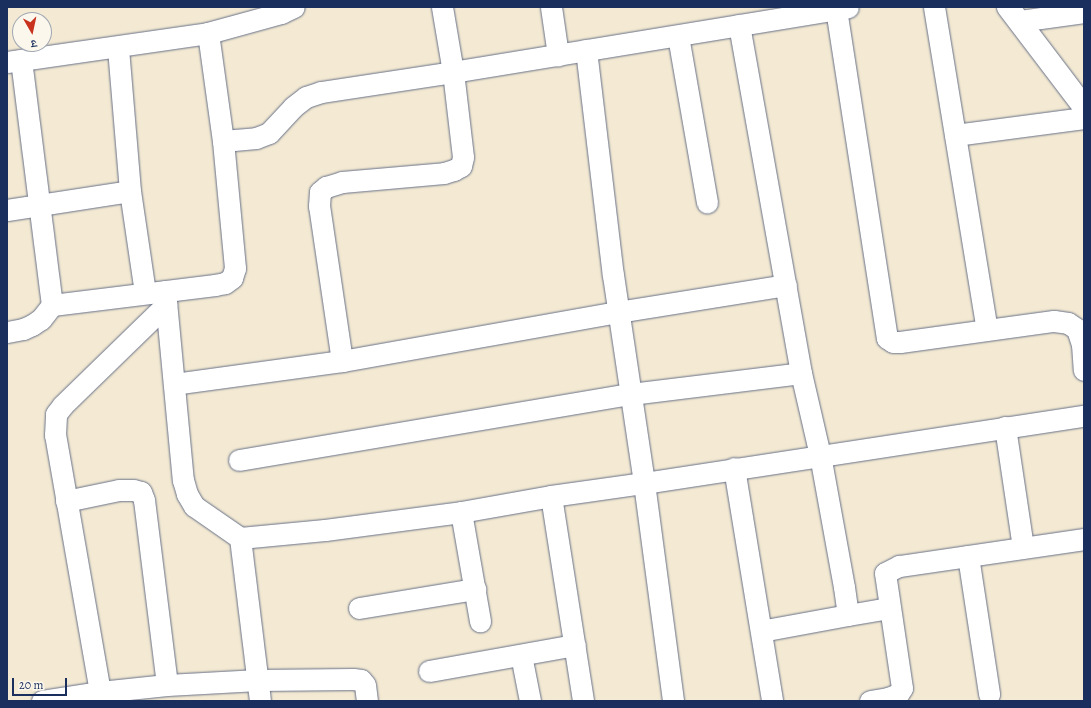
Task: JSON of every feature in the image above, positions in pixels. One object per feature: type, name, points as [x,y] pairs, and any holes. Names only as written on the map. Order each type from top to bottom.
[{"type":"street","points":[[7,332],[23,329],[42,319],[52,305],[40,206],[14,61],[208,33],[281,13],[294,7]]},
{"type":"street","points":[[342,362],[319,206],[320,192],[326,187],[342,182],[444,173],[454,170],[460,166],[463,157],[453,72],[442,7]]},
{"type":"street","points":[[551,7],[558,55]]},
{"type":"street","points":[[934,7],[987,330]]},
{"type":"street","points":[[223,141],[256,138],[269,133],[293,107],[306,97],[321,92],[678,36],[842,8],[887,338],[893,342],[900,342],[1054,321],[1068,323],[1077,329],[1082,344],[1084,370]]},
{"type":"street","points":[[1014,14],[1084,12]]},
{"type":"street","points":[[1014,14],[1084,107]]},
{"type":"street","points":[[739,25],[802,373],[820,455],[848,616]]},
{"type":"street","points":[[52,305],[158,296],[225,283],[232,278],[235,268],[223,141],[208,33]]},
{"type":"street","points":[[678,36],[707,203]]},
{"type":"street","points":[[118,47],[130,191],[158,296],[174,384],[183,480],[187,494],[194,506],[240,538],[325,530],[461,512],[551,496],[1084,416]]},
{"type":"street","points":[[586,50],[618,312],[644,483],[673,701]]},
{"type":"street","points":[[955,135],[1084,118]]},
{"type":"street","points":[[7,210],[130,191]]},
{"type":"street","points":[[174,384],[342,362],[618,312],[786,285]]},
{"type":"street","points":[[100,692],[55,435],[56,414],[158,296]]},
{"type":"street","points":[[239,460],[631,394],[802,373]]},
{"type":"street","points":[[1005,427],[1023,548]]},
{"type":"street","points":[[734,468],[762,631],[772,701]]},
{"type":"street","points":[[66,501],[119,490],[133,490],[141,492],[144,500],[167,684]]},
{"type":"street","points":[[551,496],[583,701]]},
{"type":"street","points":[[461,512],[480,621]]},
{"type":"street","points":[[240,538],[260,701]]},
{"type":"street","points":[[870,701],[888,698],[898,694],[902,688],[885,573],[899,566],[1084,539]]},
{"type":"street","points":[[968,556],[989,694]]},
{"type":"street","points":[[358,608],[475,589]]},
{"type":"street","points":[[762,631],[889,608]]},
{"type":"street","points":[[429,671],[575,645]]},
{"type":"street","points":[[521,655],[530,701]]},
{"type":"street","points":[[42,701],[70,699],[100,692],[167,684],[258,680],[361,680],[365,685],[367,701]]}]
